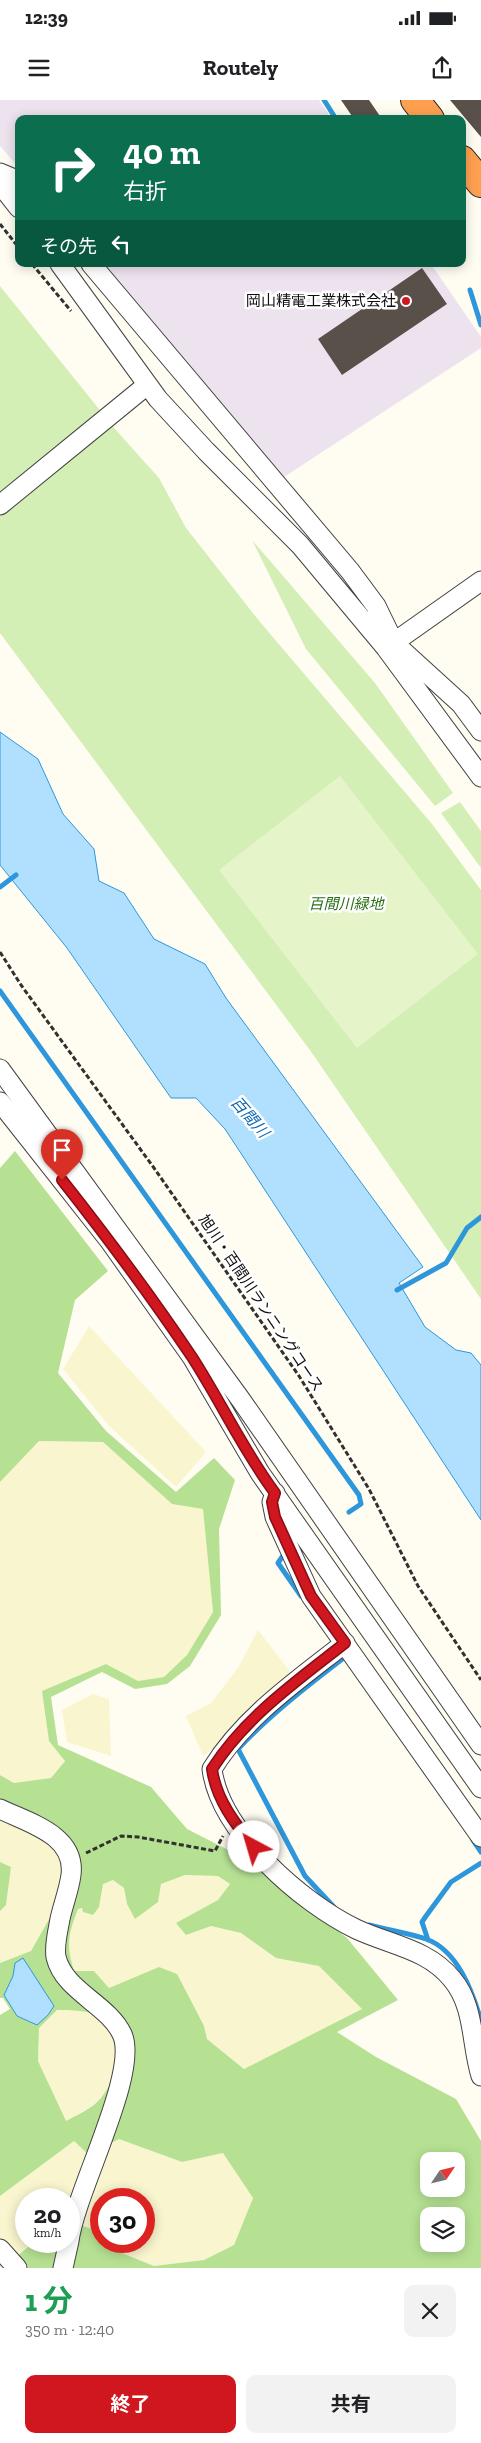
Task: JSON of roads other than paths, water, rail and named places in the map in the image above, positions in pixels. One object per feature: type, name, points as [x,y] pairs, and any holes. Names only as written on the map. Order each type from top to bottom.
[{"type":"highway","points":[[415,100],[427,115]]},
{"type":"highway","points":[[466,165],[481,184]]},
{"type":"street","points":[[0,173],[15,179]]},
{"type":"street","points":[[0,184],[15,203]]},
{"type":"street","points":[[62,267],[147,385],[206,451],[300,545],[390,645],[481,776]]},
{"type":"street","points":[[94,267],[350,571],[376,606],[390,645],[461,704],[481,731]]},
{"type":"street","points":[[0,505],[147,385]]},
{"type":"street","points":[[390,645],[481,581]]},
{"type":"street","points":[[0,1069],[241,1400],[481,1745]]},
{"type":"street","points":[[0,1102],[109,1240],[186,1350],[252,1460],[481,1788]]},
{"type":"street","points":[[275,1493],[272,1502],[275,1517],[311,1596],[341,1646],[481,1837]]},
{"type":"street","points":[[341,1646],[288,1688],[234,1739],[212,1769],[213,1780],[231,1820],[295,1890],[326,1913],[358,1930],[412,1950],[438,1963],[454,1981],[465,2001],[481,2076]]},
{"type":"street","points":[[0,1809],[52,1834],[64,1845],[72,1860],[71,1876],[56,1942],[56,1957],[62,1971],[108,2015],[123,2035],[126,2052],[123,2079],[87,2177],[80,2202]]},
{"type":"street","points":[[0,2250],[18,2268]]},
{"type":"street","points":[[63,2268],[67,2253]]},
{"type":"water","name":"百間川","points":[[0,732],[38,759],[63,814],[94,849],[99,881],[124,893],[154,939],[205,964],[226,998],[423,1267],[399,1283],[425,1327],[456,1350],[471,1353],[481,1365],[481,1520],[225,1129],[196,1098],[171,1098],[67,948],[0,865]]},
{"type":"water","points":[[23,1958],[54,2006],[48,2015],[37,2025],[17,2016],[4,1995],[13,1976],[15,1963]]},
{"type":"waterway","points":[[324,100],[333,115]]},
{"type":"waterway","points":[[470,290],[481,325]]},
{"type":"waterway","points":[[0,887],[16,875]]},
{"type":"waterway","points":[[0,991],[359,1495],[361,1504],[349,1512]]},
{"type":"waterway","points":[[397,1290],[446,1263],[467,1228],[481,1217]]},
{"type":"waterway","points":[[282,1557],[278,1563],[301,1596]]},
{"type":"waterway","points":[[334,1907],[305,1876],[238,1749],[276,1713],[345,1657]]},
{"type":"waterway","points":[[473,1840],[481,1852]]},
{"type":"waterway","points":[[428,1940],[422,1922],[426,1916],[451,1882],[481,1863]]},
{"type":"waterway","points":[[369,1925],[426,1939],[447,1953],[455,1962],[469,1986],[481,2021]]},
{"type":"place","name":"岡山精電工業株式会社","points":[[406,301]]},
{"type":"park label","name":"百間川緑地","points":[[346,904]]}]
